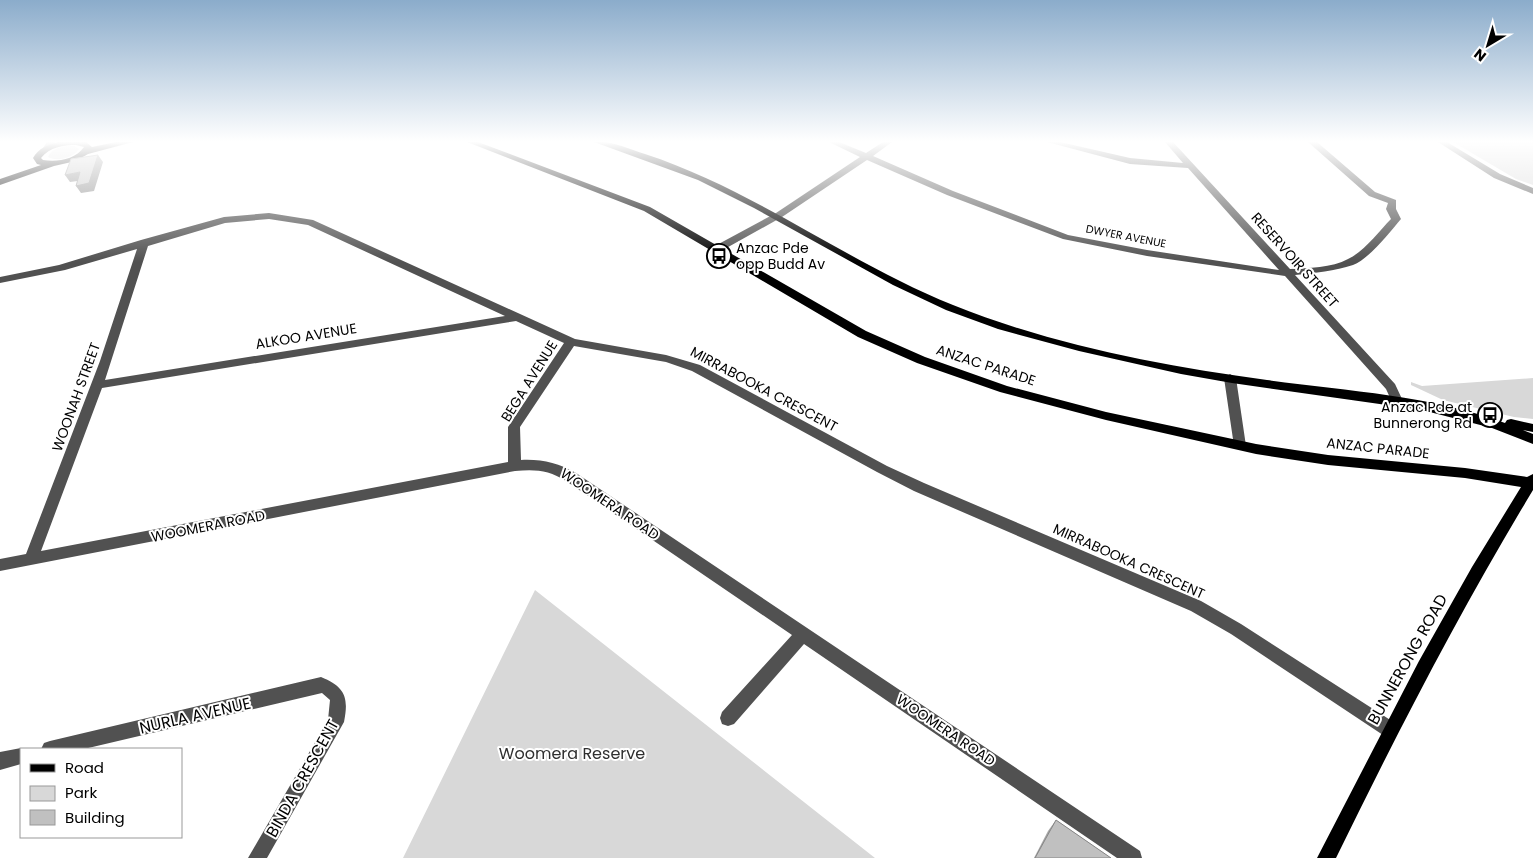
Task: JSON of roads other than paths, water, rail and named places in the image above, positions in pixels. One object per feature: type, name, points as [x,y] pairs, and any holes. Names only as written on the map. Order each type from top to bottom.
[{"type":"main road","name":"ANZAC PARADE","points":[[578,182],[639,205],[862,334],[952,372],[1004,389],[1061,405],[1240,446],[1328,460],[1532,481]]},
{"type":"main road","points":[[708,182],[910,290],[969,315],[1028,334],[1107,354],[1230,378],[1396,399],[1489,421],[1533,439]]},
{"type":"main road","points":[[1489,421],[1506,422],[1533,428]]},
{"type":"main road","name":"BUNNERONG ROAD","points":[[1326,858],[1389,729],[1481,566],[1532,481]]},
{"type":"street","points":[[717,249],[775,217],[826,182]]},
{"type":"street","name":"DWYER AVENUE","points":[[926,182],[1066,237],[1147,253],[1234,267],[1289,273],[1333,267],[1352,262],[1364,253],[1396,219],[1392,209],[1393,202],[1372,194],[1358,182]]},
{"type":"street","name":"RESERVOIR STREET","points":[[1207,182],[1391,388],[1396,399]]},
{"type":"street","points":[[1511,182],[1533,191]]},
{"type":"street","name":"MIRRABOOKA CRESCENT","points":[[0,280],[61,268],[224,220],[269,216],[310,222],[571,342],[605,350],[670,359],[696,368],[882,469],[919,487],[1196,606],[1236,629],[1389,729]]},
{"type":"street","name":"WOONAH STREET","points":[[31,560],[97,385],[144,242]]},
{"type":"street","name":"ALKOO AVENUE","points":[[97,385],[519,317]]},
{"type":"street","name":"BEGA AVENUE","points":[[516,466],[512,441],[514,427],[571,342]]},
{"type":"street","points":[[1230,378],[1240,446]]},
{"type":"street","name":"WOOMERA ROAD","points":[[0,566],[539,463],[557,468],[1133,858]]},
{"type":"street","points":[[728,718],[802,634]]},
{"type":"street","name":"NURLA AVENUE","points":[[54,748],[321,685],[331,688],[337,695]]},
{"type":"street","name":"BINDA CRESCENT","points":[[257,858],[336,722],[340,706],[337,695]]},
{"type":"street","points":[[0,761],[20,756]]},
{"type":"place","name":"Anzac Pde opp Budd Av","points":[[719,256]]},
{"type":"place","name":"Anzac Pde at Bunnerong Rd","points":[[1490,415]]},
{"type":"park label","name":"Woomera Reserve","points":[[572,753]]}]
